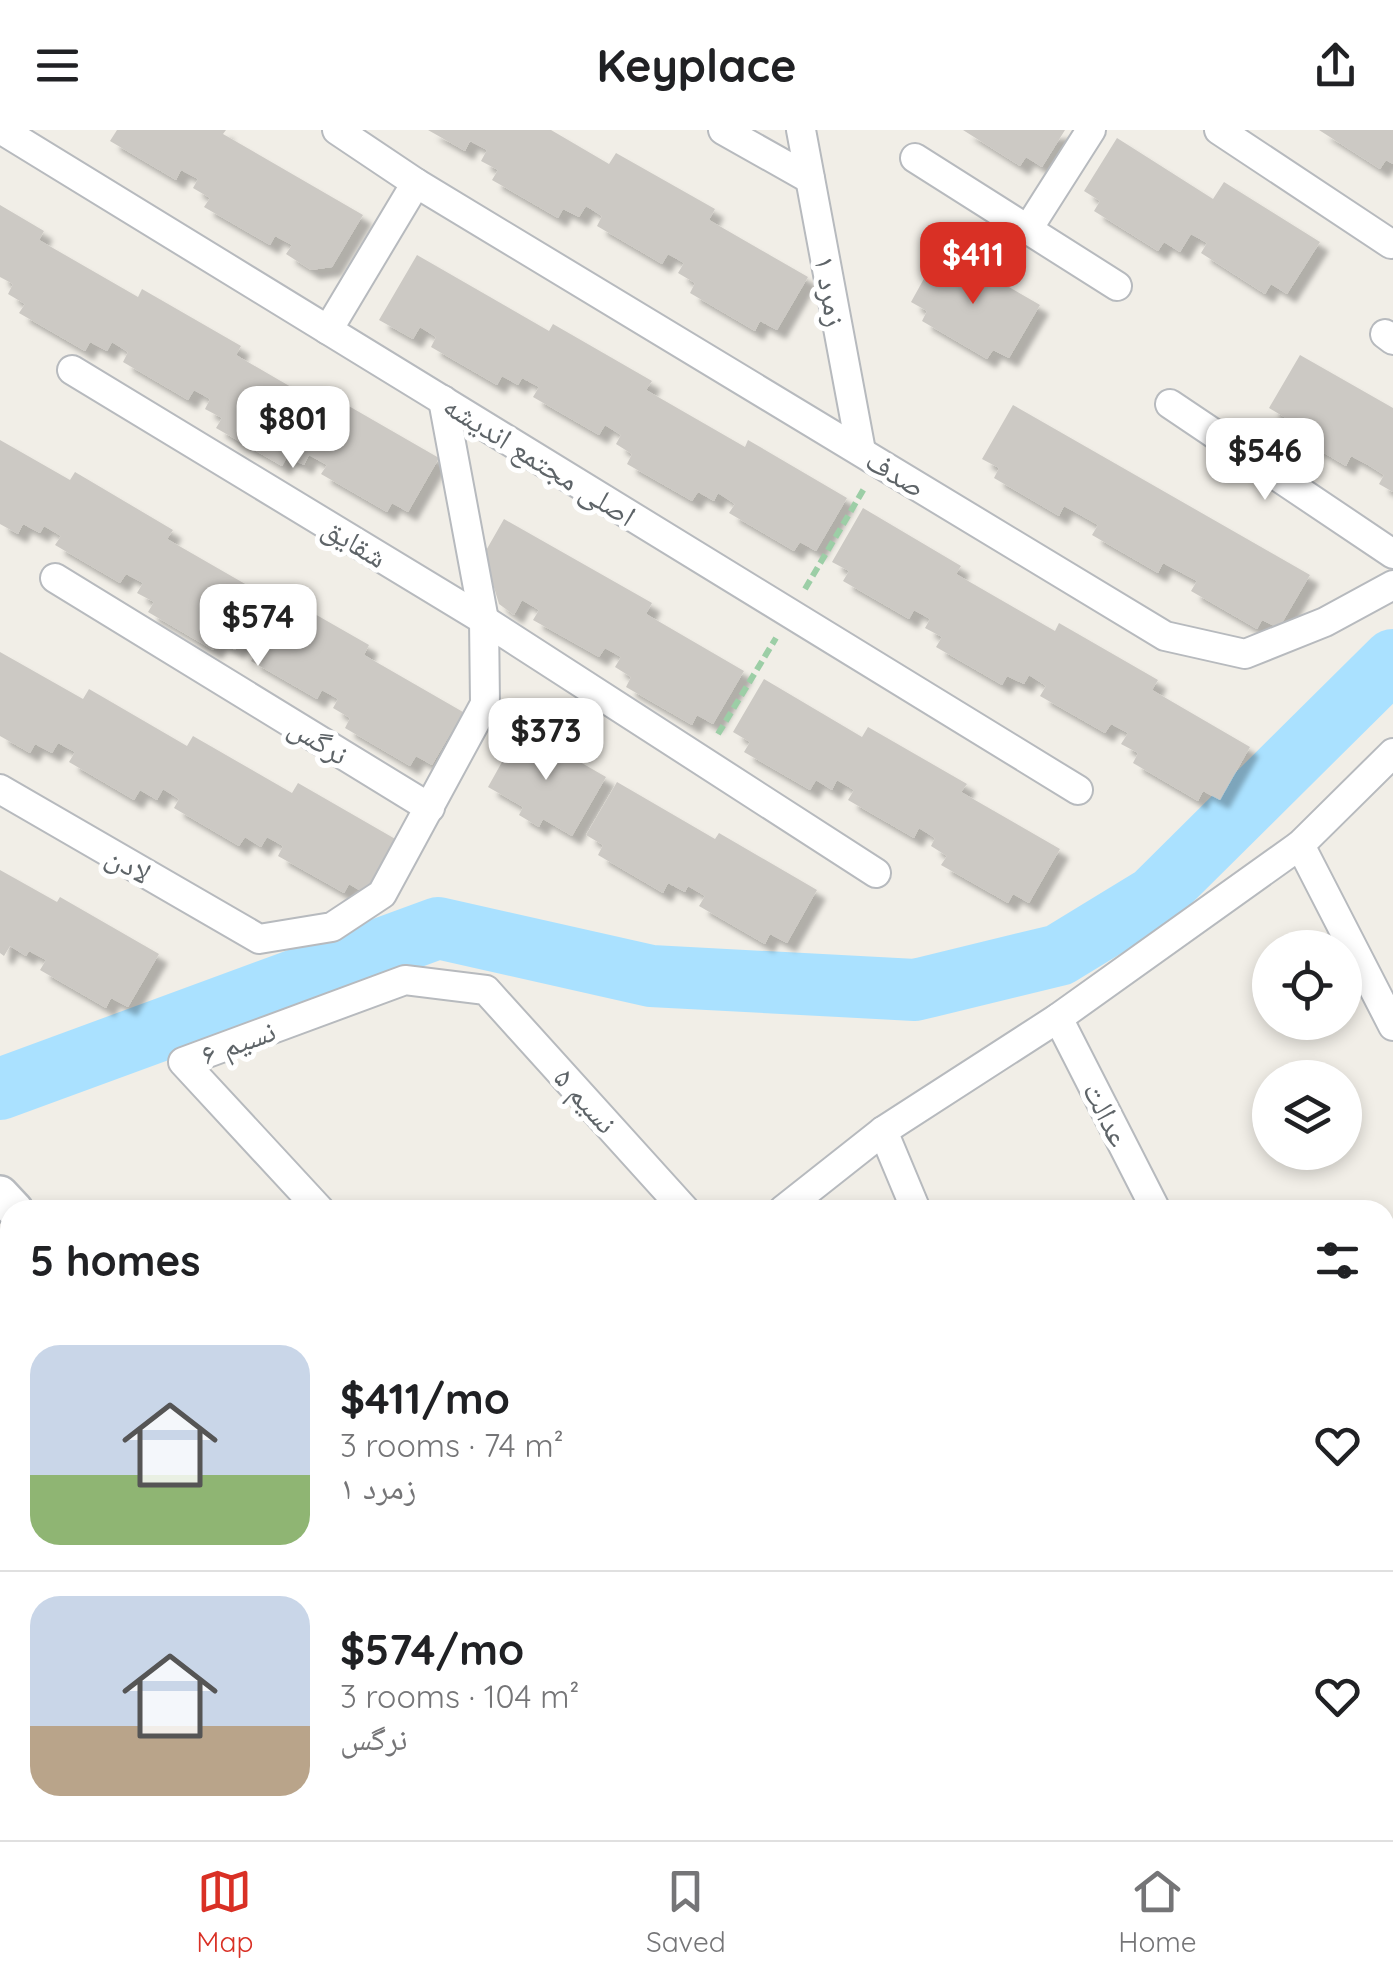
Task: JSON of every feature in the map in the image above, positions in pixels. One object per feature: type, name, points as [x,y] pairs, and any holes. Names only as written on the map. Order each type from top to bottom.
[{"type":"street","name":"اصلی مجتمع اندیشه","points":[[2,130],[1078,790]]},
{"type":"street","name":"صدف","points":[[336,130],[416,183],[1166,636],[1245,654],[1325,622],[1393,584]]},
{"type":"street","points":[[723,130],[810,180]]},
{"type":"street","name":"زمرد ۱","points":[[801,130],[870,457]]},
{"type":"street","points":[[1028,229],[1091,130]]},
{"type":"street","points":[[1238,135],[1391,244]]},
{"type":"street","points":[[916,158],[1117,286]]},
{"type":"street","points":[[328,330],[416,183]]},
{"type":"street","name":"شقایق","points":[[72,370],[484,620],[876,873]]},
{"type":"street","points":[[430,808],[485,704],[484,620],[443,400]]},
{"type":"street","points":[[1170,404],[1393,554]]},
{"type":"street","name":"نرگس","points":[[55,578],[430,808]]},
{"type":"street","points":[[796,1200],[884,1130],[1058,1018],[1300,845],[1393,753]]},
{"type":"street","name":"لادن","points":[[0,789],[259,939],[332,926],[382,894],[430,808]]},
{"type":"street","points":[[1300,845],[1393,1026]]},
{"type":"street","name":"نسیم ۶","points":[[311,1200],[183,1062],[406,980],[486,990]]},
{"type":"street","name":"نسیم ۵","points":[[486,990],[676,1200]]},
{"type":"street","name":"عدالت","points":[[1058,1018],[1151,1200]]},
{"type":"street","points":[[884,1130],[912,1200]]},
{"type":"path","points":[[702,761],[790,614],[870,457]]},
{"type":"building","points":[[117,130],[226,130],[223,134],[363,215],[332,267],[311,270],[286,254],[292,245],[275,236],[270,245],[204,207],[210,198],[193,188],[198,179],[181,170],[176,180],[110,141]]},
{"type":"building","points":[[428,130],[551,130],[609,164],[616,153],[715,209],[709,220],[808,277],[777,330],[760,321],[755,331],[690,293],[695,283],[678,273],[684,263],[668,254],[662,264],[597,226],[602,216],[586,206],[579,217],[563,209],[558,218],[492,180],[498,170],[481,161],[487,150],[470,141],[465,151]]},
{"type":"building","points":[[963,130],[1065,130],[1042,167],[1026,157],[1020,166]]},
{"type":"building","points":[[1319,130],[1393,130],[1393,164],[1386,160],[1380,169]]},
{"type":"building","points":[[1117,138],[1213,199],[1224,182],[1320,242],[1287,294],[1271,284],[1265,294],[1201,253],[1207,243],[1191,234],[1180,252],[1164,242],[1158,251],[1094,211],[1100,201],[1084,191]]},
{"type":"building","points":[[0,205],[44,231],[39,240],[138,297],[142,289],[241,346],[236,355],[334,412],[340,401],[439,458],[408,512],[392,503],[387,512],[321,474],[327,465],[309,455],[304,465],[287,457],[282,466],[216,428],[222,418],[205,409],[210,399],[194,390],[188,400],[123,362],[128,352],[112,342],[107,351],[90,342],[85,351],[19,313],[25,304],[8,294],[13,284],[0,277]]},
{"type":"building","points":[[941,248],[1040,305],[1009,358],[993,350],[987,359],[922,321],[927,311],[911,302]]},
{"type":"building","points":[[417,255],[549,331],[553,324],[652,381],[646,390],[745,447],[748,440],[847,498],[816,551],[800,542],[794,551],[729,513],[735,504],[718,493],[714,501],[698,492],[692,501],[627,464],[632,454],[616,444],[621,435],[605,425],[599,435],[533,397],[539,387],[522,378],[518,385],[502,376],[497,385],[431,347],[436,337],[420,327],[413,339],[379,320]]},
{"type":"building","points":[[1300,355],[1393,408],[1393,492],[1379,484],[1384,475],[1368,465],[1351,456],[1346,466],[1280,427],[1286,418],[1269,408]]},
{"type":"building","points":[[1013,405],[1310,575],[1279,628],[1262,620],[1257,629],[1191,591],[1197,581],[1163,563],[1158,573],[1092,535],[1098,525],[1064,506],[1059,516],[994,478],[999,468],[982,459]]},
{"type":"building","points":[[0,440],[70,480],[75,472],[173,530],[167,539],[266,596],[271,589],[369,645],[364,655],[463,712],[432,765],[416,756],[410,766],[345,728],[350,718],[333,708],[338,699],[322,690],[317,699],[251,661],[257,652],[240,642],[235,650],[219,641],[213,650],[148,612],[154,602],[137,593],[143,583],[126,574],[120,583],[55,545],[61,536],[44,526],[40,533],[23,524],[18,534],[0,524]]},
{"type":"building","points":[[863,508],[961,566],[956,574],[1055,631],[1059,623],[1158,680],[1152,690],[1250,747],[1220,800],[1203,791],[1198,801],[1133,763],[1138,753],[1121,744],[1128,733],[1111,724],[1105,733],[1040,696],[1046,686],[1029,675],[1024,684],[1007,676],[1002,685],[936,647],[942,637],[925,628],[930,619],[914,610],[909,619],[843,581],[849,571],[832,562]]},
{"type":"building","points":[[504,519],[652,603],[646,614],[744,671],[713,724],[697,715],[692,725],[626,687],[631,677],[615,667],[621,657],[605,648],[599,657],[533,620],[539,610],[522,600],[514,615],[499,604],[484,554]]},
{"type":"building","points":[[0,652],[83,699],[89,689],[187,746],[193,736],[292,793],[298,783],[397,840],[366,894],[349,884],[344,893],[278,856],[283,846],[267,837],[261,847],[245,837],[239,846],[174,808],[179,799],[163,789],[157,800],[140,790],[134,800],[69,762],[75,752],[58,743],[52,753],[35,744],[30,753],[0,736]]},
{"type":"building","points":[[764,679],[862,737],[868,727],[967,784],[961,792],[1060,849],[1029,903],[1013,894],[1008,903],[941,865],[947,856],[931,846],[935,838],[919,828],[914,838],[848,800],[854,790],[837,780],[832,790],[816,780],[810,790],[744,752],[750,742],[733,732]]},
{"type":"building","points":[[521,728],[606,777],[572,836],[543,819],[539,827],[519,815],[523,807],[488,787]]},
{"type":"building","points":[[617,782],[715,839],[719,833],[817,890],[787,943],[770,934],[765,944],[699,906],[705,896],[688,886],[685,892],[668,883],[663,893],[598,855],[603,845],[586,835]]},
{"type":"building","points":[[0,870],[57,902],[60,897],[159,954],[128,1007],[111,998],[106,1008],[40,970],[46,960],[29,951],[26,956],[10,946],[4,956],[0,953]]},
{"type":"waterway","points":[[0,1089],[438,928],[651,976],[915,990],[1059,955],[1154,897],[1393,660]]}]
